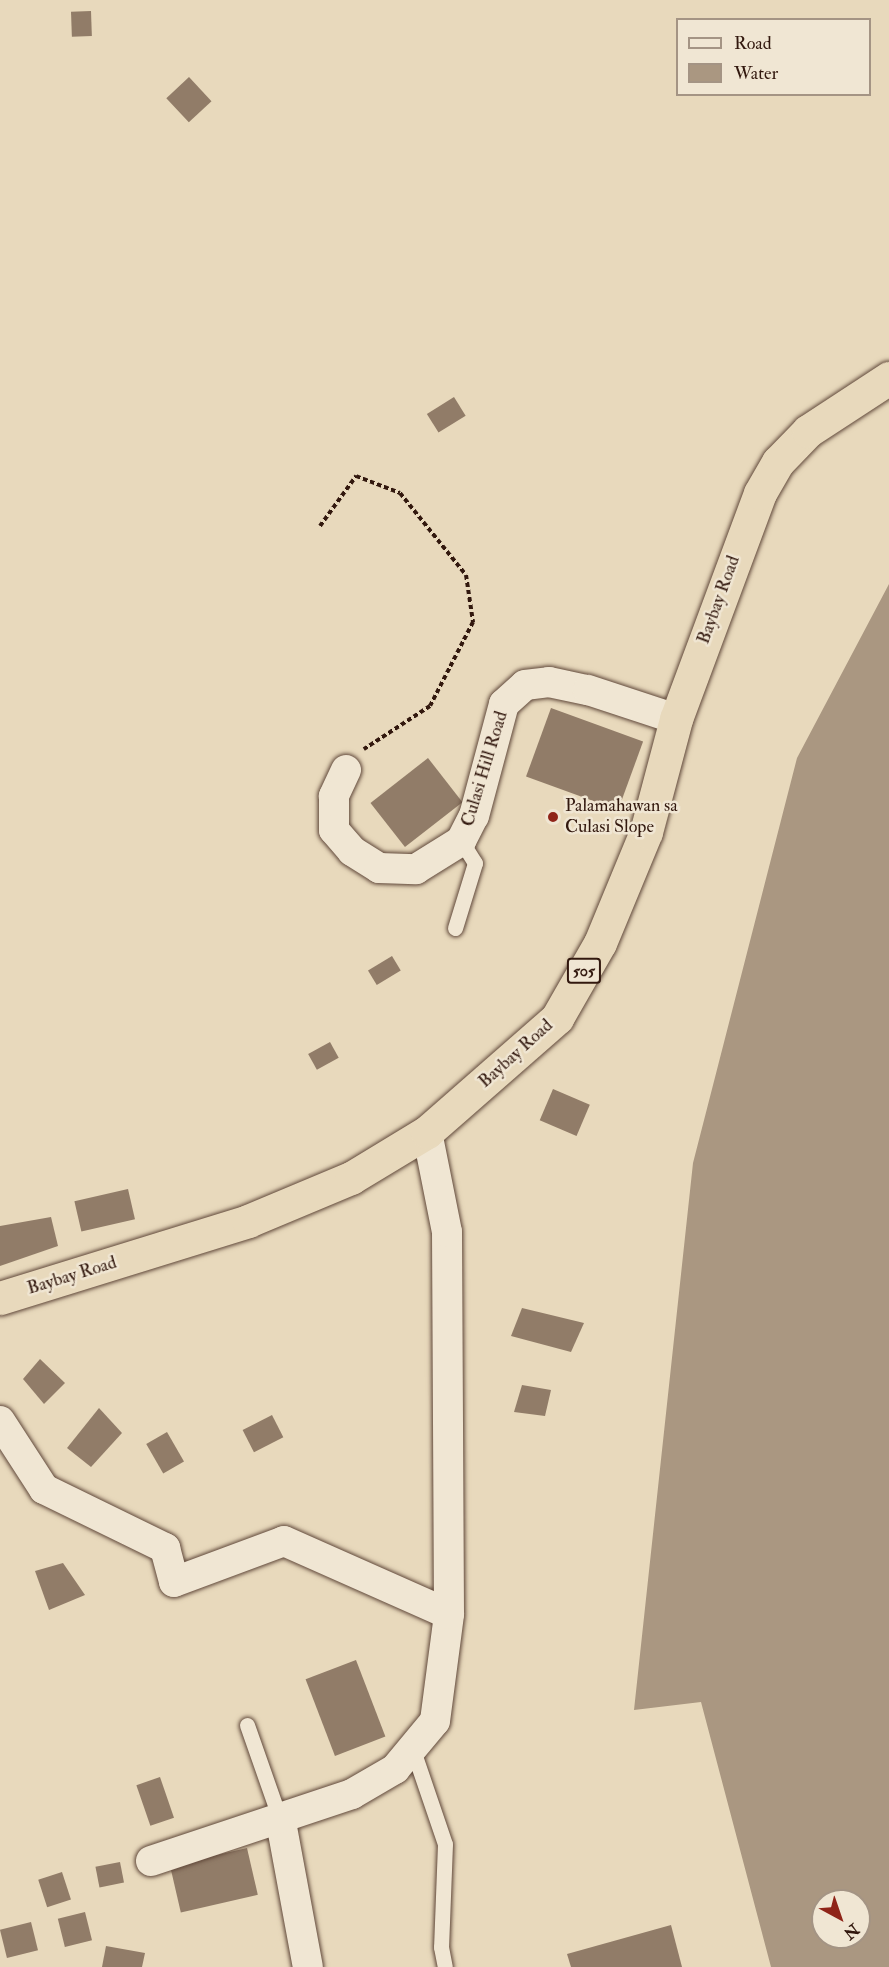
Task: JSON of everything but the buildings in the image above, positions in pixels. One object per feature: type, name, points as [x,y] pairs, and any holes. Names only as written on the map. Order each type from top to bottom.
[{"type":"highway","name":"Baybay Road","points":[[0,1298],[248,1221],[351,1178],[427,1132],[557,1018],[600,943],[646,832],[676,719],[760,493],[778,462],[808,431],[889,378]]},
{"type":"street","name":"Culasi Hill Road","points":[[346,770],[334,796],[334,830],[352,851],[379,868],[416,869],[461,841],[474,816],[504,705],[525,685],[549,682],[588,690],[676,719]]},
{"type":"street","points":[[151,1861],[281,1822],[352,1794],[414,1753],[435,1721],[449,1614],[447,1232],[427,1132]]},
{"type":"street","points":[[0,1421],[44,1489],[165,1548],[174,1582],[284,1541],[449,1614]]},
{"type":"street","points":[[281,1822],[308,1967]]},
{"type":"lane","points":[[455,928],[475,862],[461,841]]},
{"type":"lane","points":[[247,1725],[281,1822]]},
{"type":"lane","points":[[414,1753],[445,1844],[441,1947],[445,1967]]},
{"type":"path","points":[[320,526],[356,476],[400,493],[466,575],[473,622],[430,706],[370,742],[346,770]]},
{"type":"water","points":[[889,584],[889,1967],[771,1967],[701,1702],[634,1710],[693,1163],[797,758]]},
{"type":"place","name":"Palamahawan sa Culasi Slope","points":[[553,817]]}]
